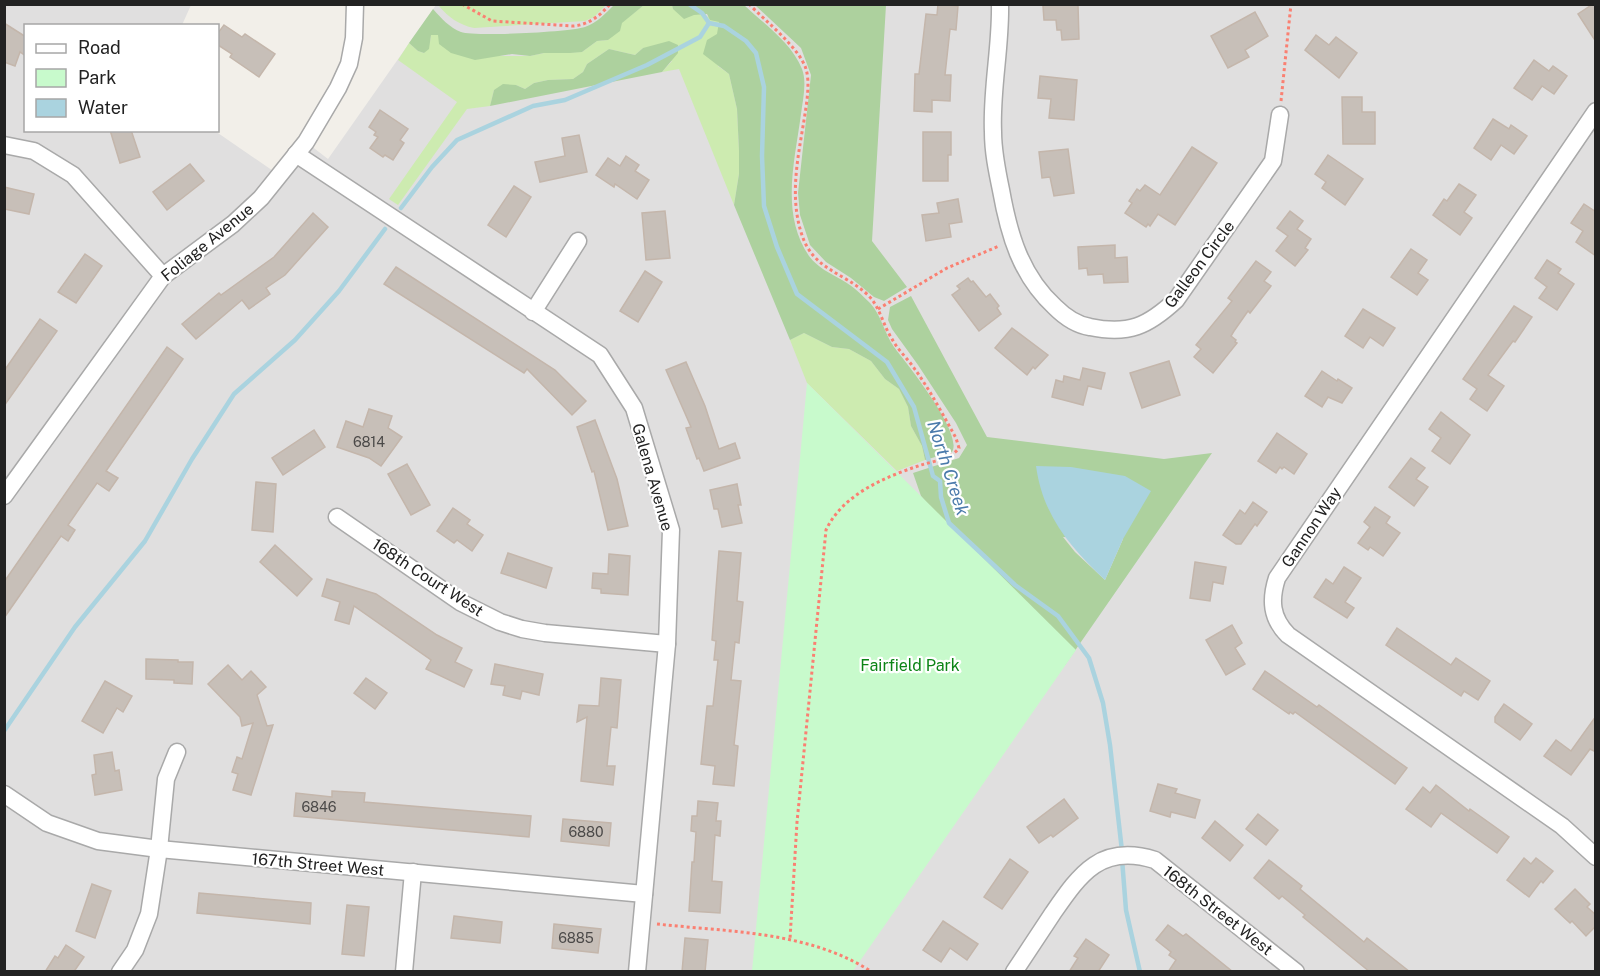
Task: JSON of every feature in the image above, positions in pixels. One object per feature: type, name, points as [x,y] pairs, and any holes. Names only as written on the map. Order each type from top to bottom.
[{"type":"street","name":"Foliage Avenue","points":[[4,496],[163,276],[234,224],[261,198],[296,154],[338,88],[349,64],[354,38],[355,4]]},
{"type":"street","name":"Galleon Circle","points":[[1000,4],[992,130],[1008,228],[1030,277],[1046,299],[1065,316],[1083,326],[1103,330],[1124,330],[1146,324],[1176,300],[1273,161],[1280,115]]},
{"type":"street","name":"Gannon Way","points":[[1596,111],[1277,578],[1272,602],[1279,626],[1288,635],[1562,826],[1596,857]]},
{"type":"street","points":[[4,145],[34,151],[73,176],[163,276]]},
{"type":"street","name":"Galena Avenue","points":[[296,154],[600,355],[633,408],[670,530],[667,644],[637,972]]},
{"type":"street","points":[[533,312],[578,241]]},
{"type":"street","name":"168th Court West","points":[[336,517],[460,602],[500,622],[545,633],[667,644]]},
{"type":"street","points":[[120,972],[135,950],[149,914],[159,849],[166,779],[177,752]]},
{"type":"street","name":"167th Street West","points":[[4,794],[47,823],[98,841],[159,849],[644,894]]},
{"type":"street","name":"168th Street West","points":[[1014,972],[1077,879],[1093,865],[1102,861],[1140,856],[1155,860],[1296,972]]},
{"type":"street","points":[[404,972],[413,872]]},
{"type":"path","points":[[462,4],[492,21],[582,26],[594,19],[610,4]]},
{"type":"path","points":[[749,4],[789,44],[806,69],[806,103],[794,188],[796,211],[808,250],[816,261],[857,286],[870,297],[892,341],[915,369],[956,438],[959,448],[948,457],[913,468],[861,491],[832,518],[826,530],[797,822],[790,939]]},
{"type":"path","points":[[1280,115],[1291,4]]},
{"type":"path","points":[[878,309],[947,268],[1012,241]]},
{"type":"path","points":[[641,922],[790,939],[834,951],[872,972]]},
{"type":"shaded area","points":[[5,5],[191,5],[182,24],[24,24],[24,132],[216,132],[279,175],[306,142],[328,159],[436,5],[1595,5],[1595,971],[5,972]]},
{"type":"green space","points":[[438,5],[606,5],[594,17],[585,21],[474,28],[454,20]]},
{"type":"green space","points":[[614,5],[644,5],[622,23],[620,31],[608,40],[597,41],[582,52],[544,53],[530,56],[512,54],[475,60],[451,53],[439,44],[438,35],[431,35],[429,49],[424,53],[409,43],[433,9],[449,25],[461,32],[502,34],[561,31],[585,27],[598,20]]},
{"type":"green space","points":[[644,5],[672,5],[673,9],[703,15],[719,22],[718,66],[729,74],[737,109],[739,174],[734,205],[679,69],[662,72],[672,61],[643,48],[635,55],[609,49],[587,64],[583,72],[573,79],[548,80],[534,83],[525,89],[516,85],[494,90],[490,106],[467,109],[398,205],[389,199],[457,102],[398,60],[409,43],[424,53],[431,35],[438,35],[495,56],[582,52],[597,41],[608,40],[621,23]]},
{"type":"green space","points":[[672,5],[744,5],[776,34],[797,60],[803,74],[804,97],[793,168],[792,205],[800,240],[816,264],[854,288],[874,308],[894,347],[942,415],[950,430],[953,443],[952,452],[925,460],[922,446],[911,426],[908,407],[899,389],[885,379],[871,361],[849,349],[832,347],[804,333],[790,340],[734,205],[739,174],[737,109],[729,74],[703,54],[707,40],[717,34],[719,22],[710,20],[707,14],[684,19],[673,9]]},
{"type":"green space","points":[[755,5],[886,5],[872,241],[907,287],[884,301],[874,297],[851,278],[826,262],[810,245],[800,215],[798,193],[811,75],[801,48]]},
{"type":"green space","points":[[669,41],[678,45],[678,53],[662,72],[490,106],[494,90],[503,84],[516,85],[525,89],[534,83],[548,80],[573,79],[583,72],[587,64],[609,49],[635,55],[643,48]]},
{"type":"green space","points":[[911,296],[987,437],[1164,459],[1212,453],[1065,665],[921,496],[913,473],[959,458],[967,445],[956,423],[892,329],[888,320],[890,307]],"holes":[[[1063,537],[1123,539],[1105,580],[1075,552]]]},
{"type":"green space","points":[[804,333],[832,347],[849,349],[871,361],[885,379],[899,389],[908,407],[911,426],[922,446],[925,460],[897,471],[807,383],[790,340]]},
{"type":"green space","name":"Fairfield Park","points":[[807,383],[1076,650],[853,971],[752,971]]},
{"type":"water","points":[[1036,466],[1071,467],[1125,476],[1151,491],[1123,539],[1105,580],[1080,555],[1060,529],[1045,500]]},
{"type":"building","points":[[938,4],[958,6],[956,30],[950,29],[945,75],[951,75],[950,101],[932,100],[932,112],[914,111],[915,74],[919,74],[926,14],[937,15]]},
{"type":"building","points":[[1045,4],[1078,5],[1079,39],[1062,40],[1061,30],[1057,30],[1056,20],[1044,20],[1043,6]]},
{"type":"building","points":[[1596,4],[1596,42],[1578,14]]},
{"type":"building","points":[[1255,12],[1268,36],[1245,50],[1249,57],[1228,68],[1211,36]]},
{"type":"building","points":[[4,23],[24,36],[24,55],[20,52],[15,66],[4,62]]},
{"type":"building","points":[[224,25],[242,37],[245,34],[275,54],[259,77],[230,57],[232,54],[219,46],[219,32]]},
{"type":"building","points":[[1316,35],[1329,45],[1336,37],[1357,53],[1339,78],[1305,50]]},
{"type":"building","points":[[1534,60],[1549,71],[1553,66],[1567,76],[1554,94],[1542,86],[1532,100],[1514,88]]},
{"type":"building","points":[[1040,76],[1077,80],[1074,120],[1049,118],[1051,99],[1038,98]]},
{"type":"building","points":[[1342,97],[1362,97],[1362,112],[1375,112],[1375,144],[1343,144]]},
{"type":"building","points":[[380,110],[408,129],[400,140],[404,143],[393,160],[385,155],[383,157],[370,148],[378,137],[374,135],[376,132],[369,127]]},
{"type":"building","points":[[1493,119],[1509,129],[1511,125],[1527,136],[1514,154],[1501,145],[1491,160],[1474,148]]},
{"type":"building","points":[[111,132],[132,132],[140,157],[120,163]]},
{"type":"building","points":[[923,132],[951,132],[948,181],[923,181]]},
{"type":"building","points":[[579,135],[587,172],[540,182],[535,162],[565,156],[562,138]]},
{"type":"building","points":[[1192,147],[1217,163],[1175,225],[1158,214],[1150,226],[1148,224],[1146,227],[1125,213],[1137,189],[1140,191],[1145,185],[1160,195]]},
{"type":"building","points":[[1068,149],[1074,193],[1054,196],[1050,177],[1042,178],[1039,152]]},
{"type":"building","points":[[1328,155],[1363,179],[1345,205],[1322,188],[1326,182],[1315,174]]},
{"type":"building","points":[[626,156],[639,165],[635,171],[649,180],[637,199],[615,184],[614,187],[596,175],[608,158],[620,166]]},
{"type":"building","points":[[190,164],[204,181],[167,210],[153,192]]},
{"type":"building","points":[[1459,184],[1476,195],[1464,212],[1472,218],[1460,235],[1433,215],[1444,199],[1447,201]]},
{"type":"building","points":[[514,186],[531,197],[506,237],[488,225]]},
{"type":"building","points":[[4,187],[34,194],[29,214],[4,209]]},
{"type":"building","points":[[958,199],[962,222],[949,224],[951,237],[926,241],[922,215],[939,213],[937,203]]},
{"type":"building","points":[[1584,204],[1596,212],[1596,256],[1576,242],[1583,231],[1571,223]]},
{"type":"building","points":[[665,211],[670,258],[646,260],[642,213]]},
{"type":"building","points":[[1290,211],[1303,221],[1297,229],[1311,239],[1305,248],[1308,250],[1295,266],[1276,251],[1288,236],[1277,228]]},
{"type":"building","points":[[313,213],[328,227],[285,275],[266,288],[270,294],[249,309],[242,300],[196,339],[182,324],[219,293],[221,295],[274,257]]},
{"type":"building","points":[[1115,245],[1115,258],[1127,257],[1128,282],[1104,283],[1103,274],[1088,275],[1087,268],[1079,269],[1078,247]]},
{"type":"building","points":[[1411,249],[1427,260],[1418,273],[1428,280],[1417,295],[1391,277]]},
{"type":"building","points":[[85,254],[102,266],[76,303],[58,292]]},
{"type":"building","points":[[1547,260],[1561,269],[1558,273],[1574,284],[1557,310],[1539,298],[1547,287],[1535,278]]},
{"type":"building","points":[[1256,261],[1271,272],[1264,281],[1271,286],[1250,313],[1248,311],[1234,331],[1231,336],[1237,343],[1213,373],[1194,357],[1201,349],[1196,345],[1232,301],[1228,298]]},
{"type":"building","points":[[396,267],[555,370],[586,401],[572,415],[527,369],[524,373],[384,284]]},
{"type":"building","points":[[645,271],[662,282],[638,322],[620,311]]},
{"type":"building","points":[[968,278],[986,297],[990,294],[999,306],[997,308],[1001,314],[979,331],[952,295],[960,289],[957,286]]},
{"type":"building","points":[[1514,306],[1532,317],[1488,375],[1504,386],[1487,411],[1470,399],[1477,389],[1463,379]]},
{"type":"building","points":[[1363,309],[1395,328],[1383,346],[1370,337],[1363,348],[1345,336]]},
{"type":"building","points":[[40,319],[57,331],[4,406],[4,371]]},
{"type":"building","points":[[1012,328],[1048,355],[1027,375],[995,348]]},
{"type":"building","points":[[167,347],[183,359],[106,471],[118,478],[109,491],[97,483],[68,525],[75,530],[68,541],[61,536],[4,618],[4,582]]},
{"type":"building","points":[[1169,361],[1180,395],[1142,408],[1130,373]]},
{"type":"building","points":[[686,362],[705,406],[719,449],[735,443],[740,458],[704,471],[699,458],[697,459],[686,428],[691,427],[666,370]]},
{"type":"building","points":[[1083,368],[1105,373],[1101,389],[1088,386],[1083,405],[1052,397],[1056,380],[1063,382],[1064,376],[1080,380]]},
{"type":"building","points":[[1322,371],[1352,388],[1342,403],[1328,397],[1322,407],[1305,396]]},
{"type":"building","points":[[369,409],[392,416],[388,428],[402,437],[381,466],[369,458],[337,447],[346,421],[363,427]]},
{"type":"building","points":[[1441,412],[1470,435],[1450,464],[1432,451],[1441,438],[1429,429]]},
{"type":"building","points":[[595,420],[617,479],[628,526],[608,530],[594,471],[592,472],[577,427]]},
{"type":"building","points":[[314,430],[325,447],[283,475],[272,458]]},
{"type":"building","points":[[1277,433],[1307,454],[1294,474],[1284,467],[1282,469],[1280,467],[1276,473],[1258,461]]},
{"type":"building","points":[[1411,458],[1425,468],[1416,479],[1428,487],[1414,506],[1389,487]]},
{"type":"building","points":[[407,464],[430,505],[411,515],[388,474]]},
{"type":"building","points":[[256,482],[276,484],[273,532],[252,530]]},
{"type":"building","points":[[737,484],[742,523],[722,527],[718,509],[714,509],[710,490]]},
{"type":"building","points":[[1253,502],[1267,512],[1241,544],[1236,544],[1223,535],[1240,510],[1245,514]]},
{"type":"building","points":[[1375,507],[1390,517],[1386,523],[1400,533],[1383,556],[1370,547],[1368,550],[1358,543],[1370,527],[1364,522]]},
{"type":"building","points":[[453,508],[470,520],[467,524],[483,535],[472,551],[457,540],[454,543],[437,531]]},
{"type":"building","points":[[275,545],[312,579],[297,596],[260,562]]},
{"type":"building","points":[[719,551],[741,553],[737,601],[743,602],[739,643],[735,642],[731,680],[741,681],[734,745],[738,746],[734,786],[713,784],[715,766],[701,764],[707,706],[713,706],[718,660],[714,660],[716,641],[712,640]]},
{"type":"building","points":[[508,553],[552,568],[546,588],[501,573]]},
{"type":"building","points":[[609,554],[630,556],[628,595],[601,593],[601,589],[592,588],[593,573],[608,574]]},
{"type":"building","points":[[1195,562],[1226,567],[1223,584],[1213,582],[1210,601],[1190,598]]},
{"type":"building","points":[[1344,567],[1361,578],[1345,602],[1354,608],[1347,618],[1314,597],[1326,579],[1333,584]]},
{"type":"building","points":[[327,579],[376,594],[437,635],[462,648],[455,662],[472,670],[464,687],[426,669],[431,660],[354,606],[349,624],[335,620],[340,602],[322,596]]},
{"type":"building","points":[[1232,625],[1242,643],[1235,648],[1245,664],[1226,675],[1206,640]]},
{"type":"building","points":[[1397,628],[1451,665],[1456,658],[1490,681],[1478,700],[1464,691],[1461,696],[1386,645]]},
{"type":"building","points":[[146,659],[193,662],[192,684],[174,683],[174,680],[146,679]]},
{"type":"building","points":[[495,664],[543,674],[539,695],[522,691],[520,699],[503,695],[505,686],[491,684]]},
{"type":"building","points":[[228,665],[242,680],[251,671],[266,687],[257,695],[267,726],[273,725],[251,795],[233,790],[238,774],[232,772],[237,757],[242,759],[253,723],[242,726],[240,717],[208,684]]},
{"type":"building","points":[[1265,671],[1317,707],[1319,705],[1407,768],[1395,784],[1295,712],[1289,714],[1253,689]]},
{"type":"building","points":[[366,678],[387,693],[375,709],[354,693]]},
{"type":"building","points":[[601,678],[621,680],[617,728],[611,727],[607,766],[615,766],[613,785],[581,781],[587,717],[577,722],[579,705],[599,706]]},
{"type":"building","points":[[105,681],[132,696],[123,712],[117,708],[103,733],[82,721]]},
{"type":"building","points":[[1504,704],[1532,724],[1520,740],[1495,722],[1495,717]]},
{"type":"building","points":[[1596,716],[1596,752],[1590,749],[1571,775],[1544,756],[1556,740],[1571,751]]},
{"type":"building","points":[[112,752],[115,771],[119,770],[122,790],[95,795],[92,775],[96,774],[94,755]]},
{"type":"building","points":[[1158,784],[1177,789],[1175,793],[1200,800],[1195,818],[1171,812],[1170,817],[1150,811]]},
{"type":"building","points":[[1436,785],[1469,811],[1470,809],[1509,837],[1497,853],[1441,813],[1431,827],[1406,809],[1423,787],[1430,793]]},
{"type":"building","points":[[332,791],[365,793],[364,802],[531,816],[529,837],[294,816],[296,793],[332,797]]},
{"type":"building","points":[[1064,799],[1078,818],[1053,837],[1051,835],[1039,843],[1027,827]]},
{"type":"building","points":[[698,801],[718,803],[716,821],[721,821],[720,836],[715,835],[712,881],[722,882],[720,913],[689,911],[696,832],[691,831],[692,816],[697,816]]},
{"type":"building","points":[[1258,814],[1278,830],[1266,845],[1246,829]]},
{"type":"building","points":[[563,819],[611,823],[609,846],[561,841]]},
{"type":"building","points":[[1215,821],[1243,845],[1230,861],[1202,838]]},
{"type":"building","points":[[1524,858],[1531,864],[1536,858],[1553,871],[1543,883],[1541,881],[1529,897],[1507,880]]},
{"type":"building","points":[[1010,859],[1028,872],[1002,909],[984,897]]},
{"type":"building","points":[[1269,860],[1302,886],[1300,889],[1364,942],[1367,938],[1410,972],[1370,972],[1303,917],[1305,915],[1282,896],[1279,899],[1254,878]]},
{"type":"building","points":[[92,884],[111,891],[95,938],[76,931]]},
{"type":"building","points":[[1575,889],[1590,904],[1587,907],[1596,915],[1596,926],[1586,936],[1572,921],[1570,923],[1555,909]]},
{"type":"building","points":[[199,893],[311,903],[310,924],[197,913]]},
{"type":"building","points":[[347,905],[369,907],[364,956],[342,954]]},
{"type":"building","points":[[454,916],[502,922],[500,943],[451,938]]},
{"type":"building","points":[[943,921],[978,944],[967,960],[950,948],[941,962],[923,950]]},
{"type":"building","points":[[554,924],[601,929],[598,953],[552,948]]},
{"type":"building","points":[[1168,925],[1183,936],[1186,934],[1233,972],[1168,972],[1176,960],[1169,955],[1171,952],[1156,940]]},
{"type":"building","points":[[685,938],[708,940],[705,972],[682,972]]},
{"type":"building","points":[[1086,939],[1109,955],[1098,972],[1069,972],[1078,958],[1074,956]]},
{"type":"building","points":[[66,945],[84,957],[75,970],[77,972],[45,972],[55,956],[58,958]]},
{"type":"waterway","name":"North Creek","points":[[689,4],[702,13],[709,23],[724,26],[746,41],[756,53],[764,87],[762,156],[764,206],[777,247],[797,294],[887,362],[914,407],[933,476],[940,481],[941,497],[949,523],[1015,585],[1058,616],[1089,658],[1103,703],[1122,851]]},
{"type":"waterway","points":[[401,208],[432,167],[457,140],[533,106],[565,100],[647,65],[700,37],[709,23]]},
{"type":"waterway","points":[[4,731],[75,627],[145,541],[192,459],[234,394],[295,340],[339,291],[385,229]]},
{"type":"waterway","name":"North Creek","points":[[1122,859],[1126,910],[1140,972]]}]
